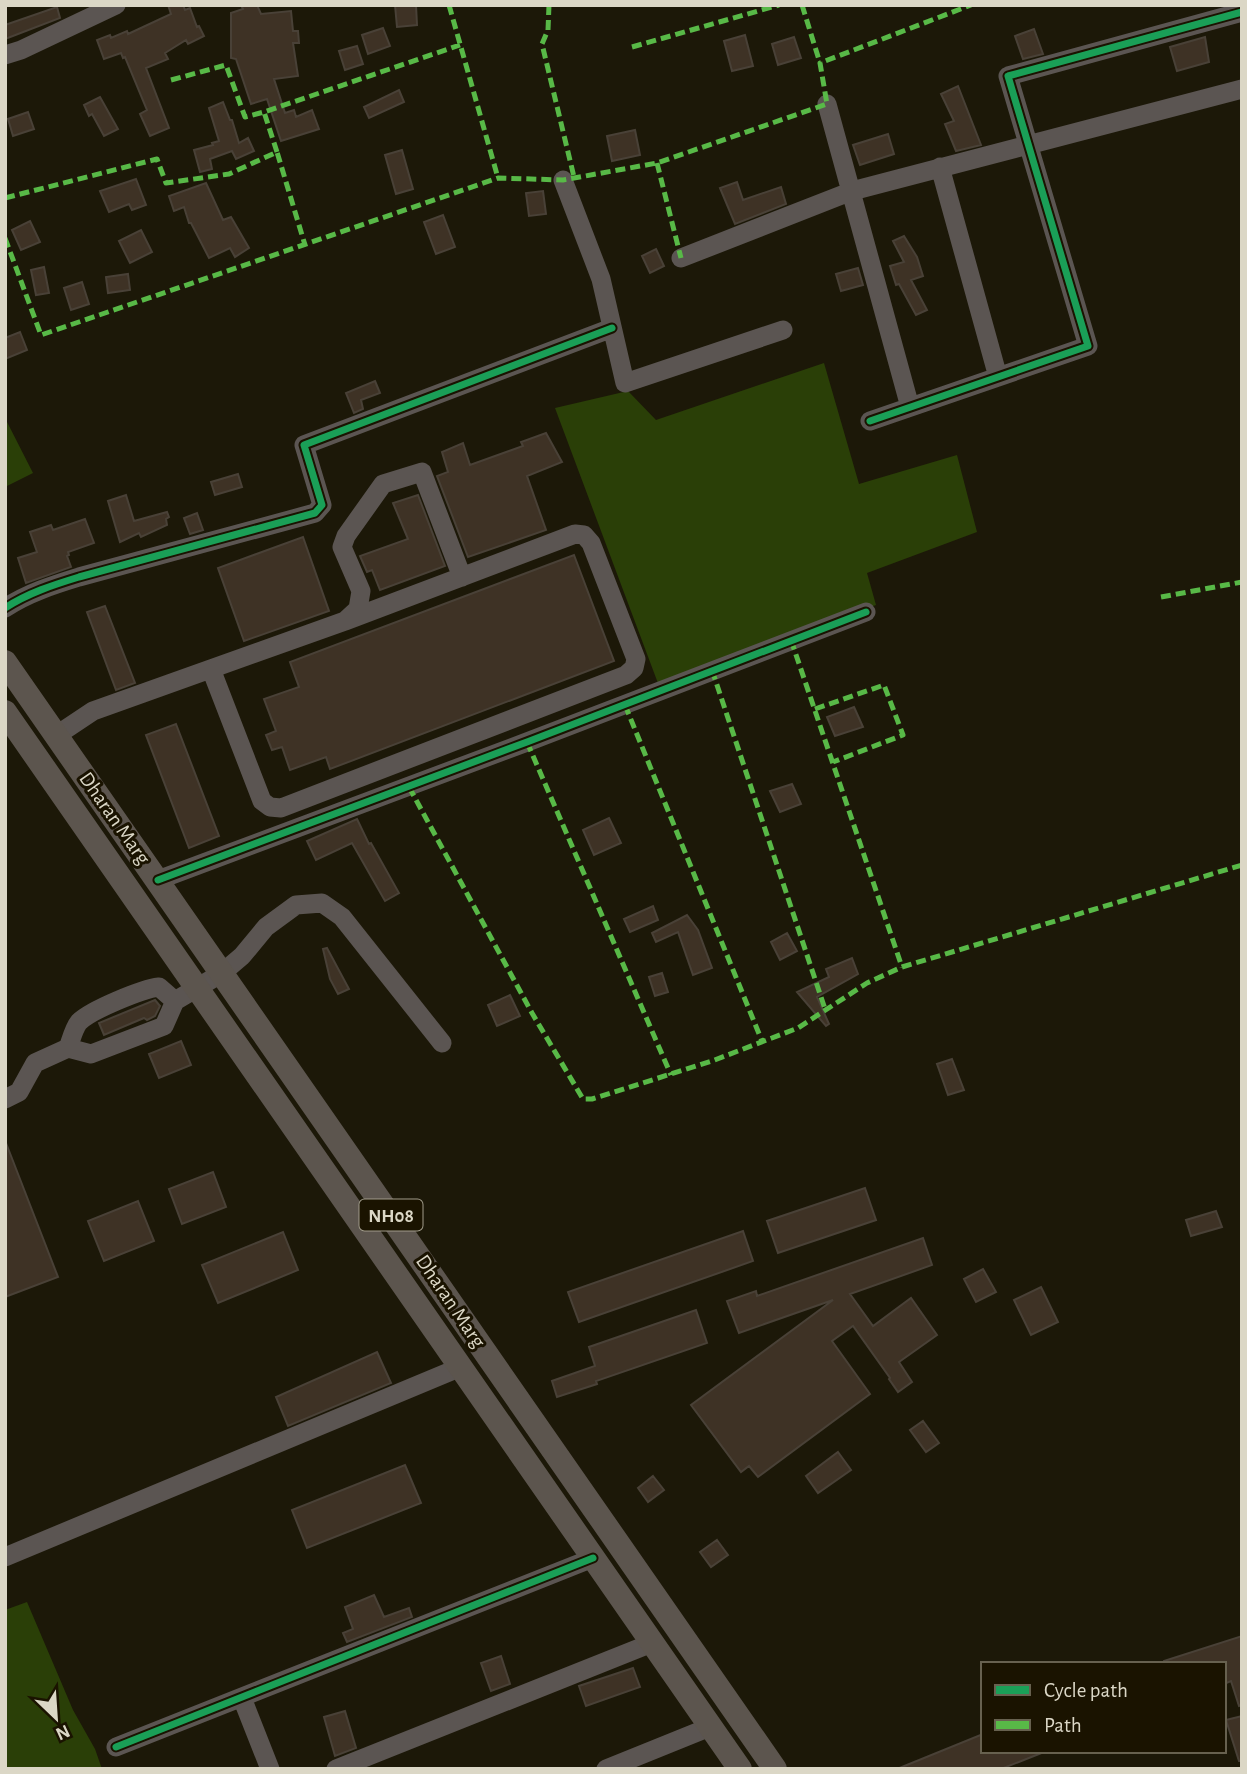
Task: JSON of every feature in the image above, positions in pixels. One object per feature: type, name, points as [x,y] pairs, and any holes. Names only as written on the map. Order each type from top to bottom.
[{"type":"main road","name":"Dharan Marg","points":[[5,662],[775,1769]]},
{"type":"main road","name":"Dharan Marg","points":[[5,712],[740,1769]]},
{"type":"street","points":[[5,55],[116,5]]},
{"type":"street","points":[[870,421],[1088,346],[1008,76],[1242,12]]},
{"type":"street","points":[[681,258],[852,191],[1242,89]]},
{"type":"street","points":[[827,104],[910,407]]},
{"type":"street","points":[[940,167],[998,377]]},
{"type":"street","points":[[563,180],[601,279],[625,383],[783,330]]},
{"type":"street","points":[[5,608],[46,587],[315,513],[322,505],[304,445],[612,328]]},
{"type":"street","points":[[345,621],[358,609],[361,591],[342,547],[346,536],[383,484],[422,472],[462,577]]},
{"type":"street","points":[[57,735],[93,711],[345,621],[575,534],[584,535],[591,543],[636,659],[634,668],[626,675],[281,808],[270,807],[262,801],[211,669]]},
{"type":"street","points":[[158,880],[468,765],[866,612]]},
{"type":"street","points":[[5,1099],[19,1092],[35,1063],[68,1048],[91,1054],[164,1026],[175,1001],[222,973],[242,956],[266,927],[296,905],[322,903],[342,916],[442,1043]]},
{"type":"street","points":[[68,1048],[78,1023],[146,989],[159,987],[175,1001]]},
{"type":"street","points":[[5,1557],[461,1367]]},
{"type":"street","points":[[116,1747],[593,1558]]},
{"type":"street","points":[[336,1769],[652,1643]]},
{"type":"street","points":[[242,1698],[270,1769]]},
{"type":"street","points":[[606,1769],[710,1727]]},
{"type":"green space","points":[[824,363],[859,484],[957,455],[977,532],[867,573],[876,605],[659,686],[555,408],[628,391],[656,420]]},
{"type":"green space","points":[[5,418],[33,473],[5,487]]},
{"type":"green space","points":[[27,1602],[73,1710],[95,1749],[102,1769],[5,1769],[5,1610]]},
{"type":"building","points":[[168,5],[183,5],[185,10],[190,8],[197,27],[199,26],[204,36],[188,44],[186,40],[165,53],[168,59],[146,68],[169,128],[150,136],[140,114],[147,110],[125,57],[123,58],[121,53],[104,59],[97,40],[110,35],[111,38],[127,31],[128,34],[171,14]]},
{"type":"building","points":[[241,5],[257,5],[261,14],[291,11],[293,31],[298,31],[299,43],[293,43],[298,76],[274,79],[285,113],[294,110],[296,117],[312,110],[319,129],[281,141],[267,99],[251,104],[236,59],[231,58],[231,13],[243,9]]},
{"type":"building","points":[[395,5],[416,5],[417,25],[397,27]]},
{"type":"building","points":[[57,7],[60,18],[5,39],[5,25]]},
{"type":"building","points":[[383,28],[390,46],[368,54],[362,35]]},
{"type":"building","points":[[1034,29],[1043,54],[1023,59],[1015,36]]},
{"type":"building","points":[[745,35],[753,66],[732,71],[724,41]]},
{"type":"building","points":[[794,37],[801,58],[778,65],[772,44]]},
{"type":"building","points":[[1205,37],[1209,62],[1177,71],[1170,47]]},
{"type":"building","points":[[357,46],[363,64],[345,70],[339,51]]},
{"type":"building","points":[[958,86],[981,145],[956,151],[945,124],[954,121],[941,94]]},
{"type":"building","points":[[399,90],[404,102],[369,118],[364,107]]},
{"type":"building","points":[[100,97],[118,129],[104,136],[84,105]]},
{"type":"building","points":[[223,102],[239,143],[248,138],[254,151],[236,159],[232,151],[210,159],[212,169],[200,172],[194,150],[219,141],[209,108]]},
{"type":"building","points":[[28,112],[34,129],[13,136],[8,119]]},
{"type":"building","points":[[635,130],[640,155],[612,161],[607,136]]},
{"type":"building","points":[[888,134],[894,154],[860,165],[853,145]]},
{"type":"building","points":[[402,150],[413,189],[396,194],[385,155]]},
{"type":"building","points":[[136,179],[146,205],[132,210],[129,204],[109,212],[100,191]]},
{"type":"building","points":[[737,182],[743,200],[781,187],[786,204],[735,224],[720,188]]},
{"type":"building","points":[[206,183],[223,220],[231,217],[249,248],[235,257],[230,248],[209,258],[189,223],[184,207],[174,211],[169,196]]},
{"type":"building","points":[[543,191],[546,214],[529,216],[526,193]]},
{"type":"building","points":[[443,215],[455,247],[436,254],[424,222]]},
{"type":"building","points":[[30,221],[40,242],[21,250],[12,230]]},
{"type":"building","points":[[141,230],[152,252],[130,263],[119,241]]},
{"type":"building","points":[[904,236],[917,257],[923,276],[911,280],[927,310],[916,315],[899,284],[896,285],[890,266],[904,262],[893,241]]},
{"type":"building","points":[[656,249],[664,266],[650,273],[642,256]]},
{"type":"building","points":[[44,267],[49,293],[36,295],[31,270]]},
{"type":"building","points":[[858,268],[863,285],[841,291],[836,274]]},
{"type":"building","points":[[128,274],[130,290],[108,293],[106,277]]},
{"type":"building","points":[[82,282],[89,304],[71,310],[64,288]]},
{"type":"building","points":[[20,332],[27,350],[5,359],[5,338]]},
{"type":"building","points":[[375,381],[380,393],[361,400],[363,409],[354,413],[346,393]]},
{"type":"building","points":[[546,433],[562,462],[527,476],[546,530],[468,557],[437,476],[448,472],[442,452],[463,443],[470,465],[523,446],[521,442]]},
{"type":"building","points":[[238,474],[242,487],[215,495],[211,482]]},
{"type":"building","points":[[126,495],[134,521],[167,512],[167,525],[141,537],[139,533],[120,542],[108,501]]},
{"type":"building","points":[[418,495],[445,566],[380,590],[372,570],[367,572],[360,556],[408,539],[393,503]]},
{"type":"building","points":[[197,513],[203,530],[190,534],[184,518]]},
{"type":"building","points":[[85,519],[94,543],[68,552],[71,567],[26,583],[18,558],[37,552],[30,532],[51,525],[53,530]]},
{"type":"building","points":[[303,537],[329,611],[244,641],[218,568]]},
{"type":"building","points":[[574,555],[614,661],[330,769],[326,757],[290,770],[282,747],[272,750],[266,735],[276,731],[264,699],[299,687],[290,662]]},
{"type":"building","points":[[105,606],[135,683],[116,690],[87,612]]},
{"type":"building","points":[[854,707],[863,727],[835,736],[827,717]]},
{"type":"building","points":[[176,724],[219,836],[189,848],[146,735]]},
{"type":"building","points":[[792,784],[801,804],[780,812],[770,791]]},
{"type":"building","points":[[609,818],[621,843],[594,855],[583,830]]},
{"type":"building","points":[[357,819],[399,893],[385,901],[352,843],[316,860],[307,841]]},
{"type":"building","points":[[653,906],[658,920],[630,932],[624,919]]},
{"type":"building","points":[[687,915],[698,930],[712,968],[693,975],[678,932],[656,942],[652,933]]},
{"type":"building","points":[[787,933],[797,951],[780,960],[771,942]]},
{"type":"building","points":[[327,948],[349,989],[338,994],[330,979],[323,949]]},
{"type":"building","points":[[852,958],[858,974],[817,997],[829,1024],[826,1026],[797,992],[829,977],[826,969]]},
{"type":"building","points":[[662,973],[668,992],[655,996],[649,977]]},
{"type":"building","points":[[510,995],[520,1016],[497,1026],[488,1005]]},
{"type":"building","points":[[155,1000],[160,1006],[155,1016],[104,1035],[99,1023]]},
{"type":"building","points":[[181,1041],[191,1065],[159,1078],[149,1054]]},
{"type":"building","points":[[952,1059],[964,1090],[948,1095],[937,1064]]},
{"type":"building","points":[[5,1144],[58,1277],[5,1297]]},
{"type":"building","points":[[213,1172],[226,1207],[182,1224],[169,1189]]},
{"type":"building","points":[[865,1188],[876,1220],[778,1253],[767,1221]]},
{"type":"building","points":[[138,1201],[154,1241],[104,1261],[88,1221]]},
{"type":"building","points":[[1216,1211],[1222,1227],[1191,1236],[1186,1220]]},
{"type":"building","points":[[743,1231],[753,1261],[579,1322],[568,1292]]},
{"type":"building","points":[[283,1232],[298,1270],[218,1303],[202,1265]]},
{"type":"building","points":[[923,1238],[932,1265],[850,1294],[873,1326],[911,1298],[937,1335],[899,1362],[912,1382],[898,1392],[853,1326],[832,1341],[870,1394],[758,1477],[749,1466],[741,1472],[691,1405],[833,1300],[739,1333],[727,1301],[756,1291],[757,1296]]},
{"type":"building","points":[[983,1269],[996,1292],[976,1302],[964,1279]]},
{"type":"building","points":[[1041,1287],[1058,1322],[1031,1335],[1014,1300]]},
{"type":"building","points":[[696,1310],[707,1343],[557,1397],[552,1381],[595,1366],[589,1347]]},
{"type":"building","points":[[377,1352],[391,1383],[288,1426],[276,1397]]},
{"type":"building","points":[[923,1421],[939,1443],[926,1452],[910,1430]]},
{"type":"building","points":[[838,1452],[851,1470],[818,1493],[806,1476]]},
{"type":"building","points":[[405,1465],[421,1503],[307,1548],[292,1510]]},
{"type":"building","points":[[653,1476],[664,1490],[648,1502],[638,1488]]},
{"type":"building","points":[[717,1540],[728,1555],[711,1567],[700,1552]]},
{"type":"building","points":[[374,1595],[384,1617],[409,1608],[412,1617],[347,1642],[343,1633],[353,1629],[345,1607]]},
{"type":"building","points":[[1242,1636],[1242,1705],[1239,1706],[1231,1681],[1226,1683],[1226,1662],[1164,1661]]},
{"type":"building","points":[[501,1656],[510,1684],[491,1691],[481,1663]]},
{"type":"building","points":[[633,1668],[640,1687],[586,1706],[579,1686]]},
{"type":"building","points":[[345,1711],[356,1748],[335,1756],[324,1717]]},
{"type":"building","points":[[1242,1716],[1242,1761],[1239,1761],[1226,1720]]},
{"type":"building","points":[[981,1735],[981,1753],[1041,1753],[1001,1769],[897,1769]]},
{"type":"marked path","points":[[449,5],[498,178]]},
{"type":"marked path","points":[[549,5],[548,30],[542,44],[574,177]]},
{"type":"marked path","points":[[632,47],[779,5]]},
{"type":"marked path","points":[[802,5],[820,63]]},
{"type":"marked path","points":[[5,238],[41,335],[498,178],[563,180],[657,163],[827,104],[820,63],[971,5]]},
{"type":"marked path","points":[[277,152],[264,112],[460,45]]},
{"type":"marked path","points":[[171,80],[226,65],[245,117],[264,112]]},
{"type":"marked path","points":[[5,198],[157,159],[166,183],[229,174],[277,152],[305,245]]},
{"type":"marked path","points":[[657,163],[681,258]]},
{"type":"marked path","points":[[1161,597],[1242,582]]},
{"type":"marked path","points":[[791,640],[902,967]]},
{"type":"marked path","points":[[712,670],[825,1009]]},
{"type":"marked path","points":[[815,709],[884,685],[903,735],[833,762]]},
{"type":"marked path","points":[[625,705],[762,1041]]},
{"type":"marked path","points":[[527,742],[671,1075]]},
{"type":"marked path","points":[[409,787],[532,1013],[583,1099],[592,1099],[712,1061],[798,1028],[867,983],[902,967],[1242,865]]},
{"type":"cycle path","points":[[870,421],[1088,346],[1008,76],[1242,12]]},
{"type":"cycle path","points":[[5,608],[50,586],[79,577],[315,513],[322,505],[304,445],[612,328]]},
{"type":"cycle path","points":[[158,880],[866,612]]},
{"type":"cycle path","points":[[116,1747],[593,1558]]}]
